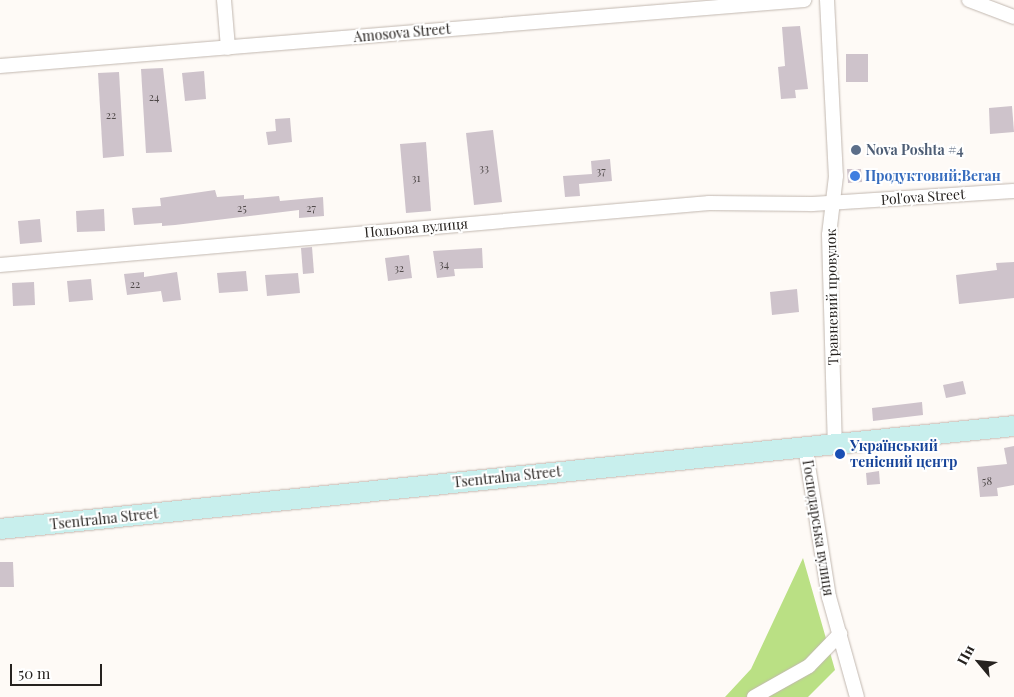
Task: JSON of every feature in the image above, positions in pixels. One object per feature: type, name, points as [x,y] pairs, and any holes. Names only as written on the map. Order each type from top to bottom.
[{"type":"main road","name":"Tsentralna Street","points":[[0,529],[1014,426]]},
{"type":"street","points":[[224,0],[228,48]]},
{"type":"street","name":"Amosova Street","points":[[0,66],[804,0]]},
{"type":"street","name":"Травневий провулок","points":[[827,0],[836,176],[829,234],[835,444]]},
{"type":"street","points":[[969,0],[1014,17]]},
{"type":"street","name":"Pol'ova Street","points":[[833,203],[1014,191]]},
{"type":"street","name":"Польова вулиця","points":[[0,266],[709,202],[833,203]]},
{"type":"street","name":"Господарська вулиця","points":[[805,446],[818,545],[857,697]]},
{"type":"street","points":[[754,697],[809,666],[840,634]]},
{"type":"green space","points":[[803,558],[835,670],[808,697],[725,697],[751,669]]},
{"type":"building","points":[[800,26],[808,89],[795,90],[796,98],[781,99],[778,67],[785,66],[782,27]]},
{"type":"building","points":[[846,54],[868,54],[868,82],[846,82]]},
{"type":"building","points":[[163,68],[172,152],[146,153],[141,69]]},
{"type":"building","points":[[204,71],[206,99],[185,101],[182,73]]},
{"type":"building","points":[[119,72],[124,156],[103,158],[98,73]]},
{"type":"building","points":[[1012,106],[1014,132],[990,134],[989,108]]},
{"type":"building","points":[[290,118],[292,142],[268,145],[266,132],[276,131],[275,119]]},
{"type":"building","points":[[493,130],[502,202],[474,205],[466,133]]},
{"type":"building","points":[[426,142],[431,211],[406,213],[400,144]]},
{"type":"building","points":[[610,159],[612,181],[579,184],[580,196],[565,197],[563,176],[592,174],[591,161]]},
{"type":"building","name":"Продуктовий;Веган","points":[[847,169],[861,169],[862,182],[848,183]]},
{"type":"building","points":[[215,190],[217,197],[244,195],[244,199],[279,196],[280,201],[323,197],[324,216],[299,218],[299,210],[175,225],[162,226],[162,223],[134,225],[132,208],[161,206],[160,198]]},
{"type":"building","points":[[104,209],[105,231],[77,232],[76,211]]},
{"type":"building","points":[[40,219],[42,242],[20,244],[18,221]]},
{"type":"building","points":[[312,247],[314,273],[303,274],[301,248]]},
{"type":"building","points":[[482,248],[483,268],[454,269],[455,276],[437,278],[433,251]]},
{"type":"building","points":[[409,255],[412,278],[388,281],[385,258]]},
{"type":"building","points":[[1014,262],[1014,298],[959,304],[956,275],[997,270],[996,263]]},
{"type":"building","points":[[246,271],[248,291],[219,293],[217,273]]},
{"type":"building","points":[[144,272],[144,277],[177,272],[181,300],[163,302],[161,291],[127,295],[124,274]]},
{"type":"building","points":[[298,273],[300,293],[267,296],[265,275]]},
{"type":"building","points":[[91,279],[93,300],[69,302],[67,281]]},
{"type":"building","points":[[34,282],[35,305],[13,306],[12,283]]},
{"type":"building","points":[[797,289],[799,312],[772,315],[770,292]]},
{"type":"building","points":[[963,381],[966,394],[946,398],[943,385]]},
{"type":"building","points":[[922,402],[923,415],[873,421],[872,408]]},
{"type":"building","points":[[1014,446],[1014,485],[997,488],[998,496],[980,497],[977,467],[1007,464],[1004,448]]},
{"type":"building","points":[[879,471],[880,484],[867,485],[866,473]]},
{"type":"building","points":[[0,562],[13,562],[14,587],[0,587]]},
{"type":"place","name":"Nova Poshta #4","points":[[856,150]]},
{"type":"place","name":"Продуктовий;Веган","points":[[855,176]]},
{"type":"place","name":"Український тенісний центр","points":[[840,454]]}]
